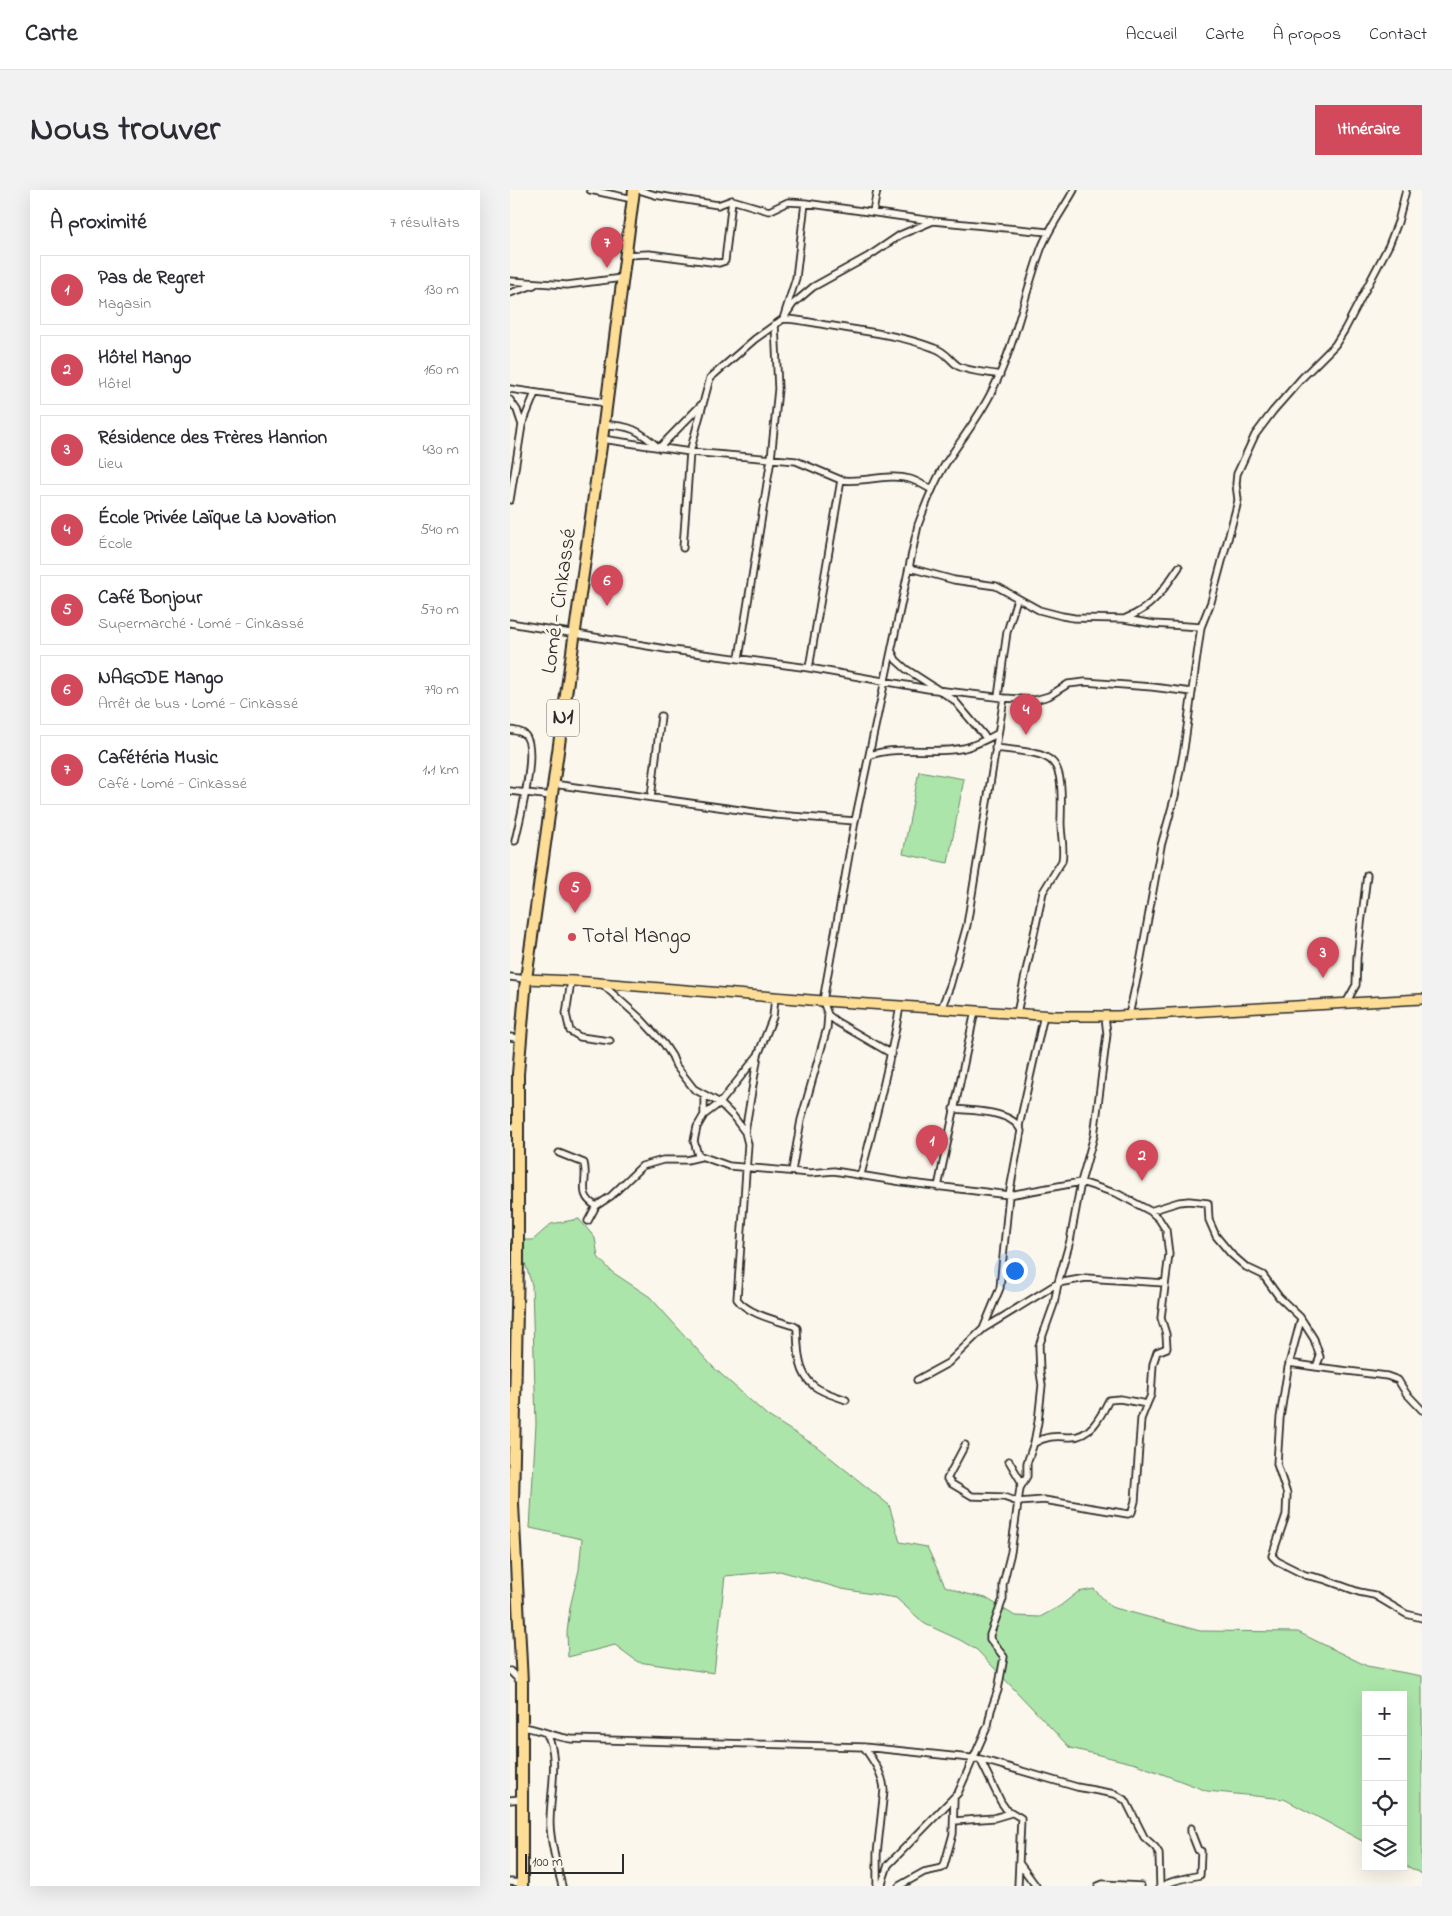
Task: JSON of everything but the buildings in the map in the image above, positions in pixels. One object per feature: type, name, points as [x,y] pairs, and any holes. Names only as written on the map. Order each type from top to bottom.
[{"type":"highway","name":"Lomé - Cinkassé","points":[[522,1885],[522,1684],[514,1582],[512,1504],[518,1260],[514,1127],[526,980],[604,425],[634,195]]},
{"type":"main road","points":[[526,980],[571,980],[823,1001],[1044,1015],[1129,1015],[1422,999]]},
{"type":"street","points":[[590,190],[634,195]]},
{"type":"street","points":[[639,190],[655,195],[718,205],[732,200],[769,211],[788,202],[806,203],[933,221],[1048,232]]},
{"type":"street","points":[[873,212],[876,190]]},
{"type":"street","points":[[792,1171],[801,1120],[827,1028],[828,1015],[823,1001],[855,821],[918,525],[945,464],[968,431],[1000,375],[1017,330],[1038,258],[1048,232],[1074,190]]},
{"type":"street","points":[[1129,1015],[1161,846],[1177,786],[1201,627],[1211,602],[1238,500],[1237,474],[1255,435],[1302,378],[1335,345],[1345,329],[1389,245],[1398,222],[1406,190]]},
{"type":"street","points":[[626,255],[649,254],[719,263],[725,261],[732,200]]},
{"type":"street","points":[[783,319],[796,278],[806,203]]},
{"type":"street","points":[[682,548],[690,452],[710,378],[783,319],[793,304],[822,281],[869,256],[900,235],[933,221]]},
{"type":"street","points":[[510,281],[536,284],[563,283],[566,285],[622,278]]},
{"type":"street","points":[[510,293],[536,284]]},
{"type":"street","points":[[783,319],[798,319],[893,335],[936,348],[947,354],[956,365],[964,368],[1000,375]]},
{"type":"street","points":[[740,658],[771,459],[778,389],[775,324]]},
{"type":"street","points":[[510,389],[606,404]]},
{"type":"street","points":[[510,500],[522,425],[535,393]]},
{"type":"street","points":[[510,400],[517,410],[522,425]]},
{"type":"street","points":[[659,448],[702,403]]},
{"type":"street","points":[[604,425],[634,428],[659,448]]},
{"type":"street","points":[[602,439],[690,452],[796,461],[841,480],[883,477],[910,479],[932,490]]},
{"type":"street","points":[[809,668],[841,480]]},
{"type":"street","points":[[1124,619],[1139,612],[1161,594],[1179,567]]},
{"type":"street","points":[[910,568],[954,580],[996,586],[1044,612],[1074,618],[1124,619],[1154,624],[1201,627]]},
{"type":"street","points":[[940,1008],[950,986],[967,925],[997,734],[1006,632],[1017,599]]},
{"type":"street","points":[[510,623],[809,668],[940,690],[1001,697],[1035,700],[1050,696],[1068,684],[1085,682],[1192,692]]},
{"type":"street","points":[[892,652],[896,660],[906,669],[940,690],[958,704],[974,726],[987,739]]},
{"type":"street","points":[[651,797],[662,716]]},
{"type":"street","points":[[510,730],[519,731],[526,735],[530,745],[526,793],[515,841]]},
{"type":"street","points":[[870,755],[885,751],[965,748],[997,734]]},
{"type":"street","points":[[995,748],[1032,753],[1046,757],[1055,763],[1062,782],[1060,829],[1063,856],[1062,861],[1043,892],[1017,1014]]},
{"type":"street","points":[[554,784],[810,819],[855,821]]},
{"type":"street","points":[[510,791],[552,796]]},
{"type":"street","points":[[1346,1003],[1356,986],[1357,957],[1366,875]]},
{"type":"street","points":[[510,977],[526,980]]},
{"type":"street","points":[[571,980],[566,1014],[570,1031],[580,1037],[610,1041]]},
{"type":"street","points":[[600,982],[641,1019],[668,1049],[676,1066],[694,1089],[720,1102],[745,1132]]},
{"type":"street","points":[[775,997],[774,1018],[758,1055],[745,1132],[748,1144],[738,1300],[741,1304],[768,1319],[794,1326],[796,1328],[799,1355],[805,1377],[816,1387],[846,1400]]},
{"type":"street","points":[[861,1174],[892,1054],[900,1006]]},
{"type":"street","points":[[938,1187],[974,1011]]},
{"type":"street","points":[[828,1015],[852,1032],[892,1054]]},
{"type":"street","points":[[983,1329],[1000,1288],[1009,1195],[1021,1131],[1019,1126],[1044,1015]]},
{"type":"street","points":[[882,1886],[888,1865],[908,1846],[930,1820],[954,1799],[977,1758],[988,1725],[1004,1663],[1001,1652],[990,1639],[990,1635],[1003,1599],[1003,1584],[1012,1552],[1018,1502],[1022,1483],[1027,1476],[1027,1463],[1034,1443],[1042,1385],[1039,1346],[1054,1304],[1070,1241],[1081,1182],[1094,1136],[1107,1034],[1105,1016]]},
{"type":"street","points":[[510,1037],[521,1039]]},
{"type":"street","points":[[758,1055],[720,1102],[704,1115],[697,1127],[694,1141],[696,1153],[700,1157],[729,1166],[810,1173],[834,1171],[861,1174],[892,1181],[1009,1195],[1081,1182],[1118,1194],[1150,1211],[1159,1219],[1166,1230],[1168,1254],[1161,1318],[1168,1344],[1167,1348],[1157,1352],[1154,1358],[1151,1395],[1141,1419],[1136,1491],[1132,1512],[1115,1513],[1044,1500],[1018,1502],[1004,1497],[972,1496],[947,1480],[965,1444]]},
{"type":"street","points":[[704,1095],[704,1115]]},
{"type":"street","points":[[953,1109],[992,1112],[1019,1126]]},
{"type":"street","points":[[559,1153],[584,1163],[584,1195],[588,1201],[596,1206]]},
{"type":"street","points":[[588,1221],[596,1206],[611,1196],[647,1163],[663,1160],[687,1160],[700,1157]]},
{"type":"street","points":[[1150,1211],[1179,1202],[1208,1203],[1209,1220],[1216,1236],[1246,1268],[1263,1275],[1279,1297],[1301,1319],[1314,1339],[1320,1357],[1316,1367]]},
{"type":"street","points":[[917,1380],[948,1363],[983,1329],[1058,1283],[1086,1278],[1165,1283]]},
{"type":"street","points":[[1301,1319],[1289,1363],[1280,1418],[1277,1456],[1279,1471],[1287,1494],[1286,1515],[1272,1556],[1305,1575],[1374,1595],[1406,1614],[1422,1618]]},
{"type":"street","points":[[1289,1363],[1386,1376],[1398,1380],[1406,1393],[1422,1410]]},
{"type":"street","points":[[1034,1443],[1041,1438],[1058,1435],[1070,1437],[1086,1432],[1098,1421],[1109,1400],[1120,1399],[1147,1404]]},
{"type":"street","points":[[1009,1461],[1022,1483]]},
{"type":"street","points":[[510,1671],[522,1684]]},
{"type":"street","points":[[523,1727],[570,1739],[864,1747],[977,1758],[1077,1787],[1115,1794],[1126,1801],[1144,1837],[1155,1846],[1159,1853],[1161,1886],[1170,1881],[1200,1875],[1202,1851],[1198,1850],[1191,1828]]},
{"type":"street","points":[[546,1732],[553,1753],[550,1826],[562,1886]]},
{"type":"street","points":[[864,1747],[882,1775],[884,1782],[877,1854],[877,1886]]},
{"type":"street","points":[[977,1758],[1001,1802],[1011,1813],[1021,1818],[1018,1886]]},
{"type":"street","points":[[510,1800],[522,1799]]},
{"type":"street","points":[[899,1886],[924,1872],[944,1866],[954,1834],[954,1799]]},
{"type":"street","points":[[954,1820],[994,1818],[1011,1813]]},
{"type":"street","points":[[1019,1863],[1036,1886]]},
{"type":"street","points":[[510,1882],[522,1885]]},
{"type":"street","points":[[1098,1886],[1103,1884],[1141,1886]]},
{"type":"green space","points":[[919,771],[964,779],[948,863],[903,854]]},
{"type":"green space","points":[[579,1219],[595,1238],[598,1257],[612,1272],[650,1297],[713,1367],[768,1416],[816,1446],[889,1505],[900,1542],[927,1547],[945,1586],[963,1593],[986,1598],[1015,1616],[1040,1617],[1060,1606],[1078,1592],[1094,1589],[1111,1607],[1200,1631],[1298,1632],[1367,1666],[1422,1676],[1422,1874],[1407,1866],[1407,1691],[1362,1691],[1362,1841],[1284,1799],[1207,1791],[1136,1764],[1070,1748],[977,1650],[925,1624],[896,1598],[842,1589],[780,1571],[725,1576],[714,1673],[638,1662],[615,1645],[568,1657],[567,1633],[570,1607],[579,1570],[582,1539],[530,1528],[536,1424],[532,1285],[525,1263],[510,1266],[510,1240],[533,1240],[551,1224]]},
{"type":"place","name":"Cafétéria Music","points":[[607,268]]},
{"type":"place","name":"NAGODE Mango","points":[[607,606]]},
{"type":"place","name":"École Privée Laïque La Novation","points":[[1026,735]]},
{"type":"place","name":"Café Bonjour","points":[[575,913]]},
{"type":"place","name":"Total Mango","points":[[572,937]]},
{"type":"place","name":"Résidence des Frères Hanrion","points":[[1323,978]]},
{"type":"place","name":"Pas de Regret","points":[[932,1166]]},
{"type":"place","name":"Hôtel Mango","points":[[1142,1181]]}]
